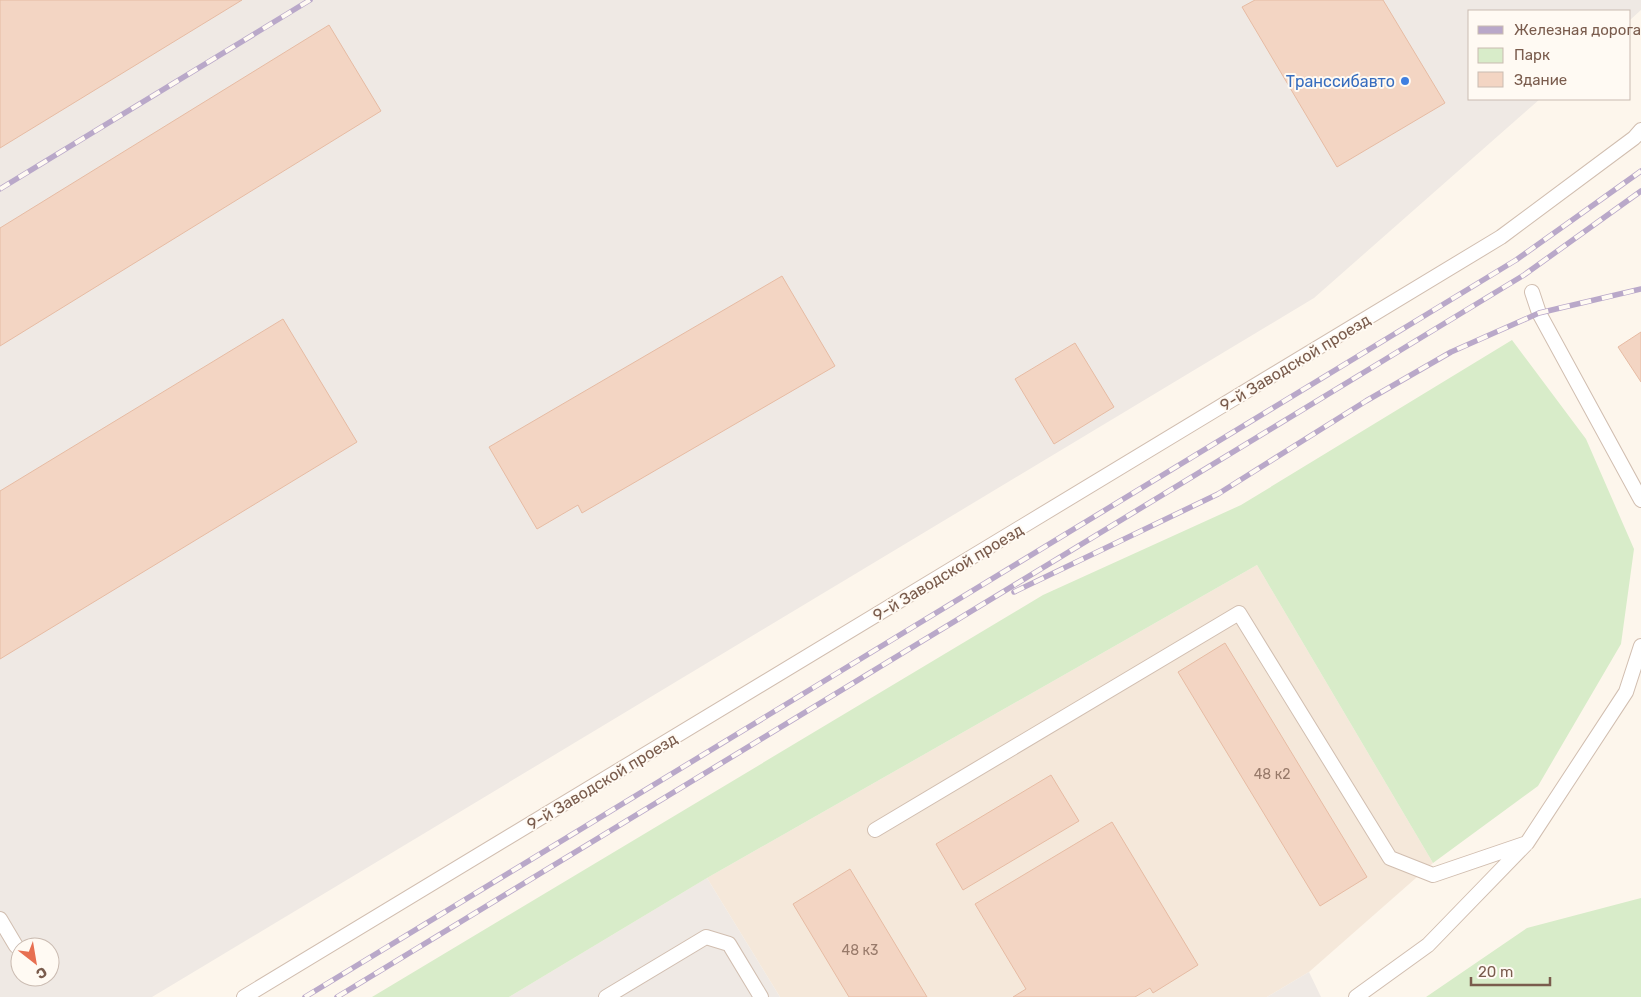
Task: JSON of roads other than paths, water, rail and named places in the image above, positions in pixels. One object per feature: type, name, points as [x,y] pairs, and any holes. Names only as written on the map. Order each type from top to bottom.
[{"type":"lane","name":"9-й Заводской проезд","points":[[244,997],[1502,237],[1634,138],[1641,130]]},
{"type":"lane","points":[[1532,292],[1540,313],[1641,500]]},
{"type":"lane","points":[[875,830],[1239,612],[1390,858],[1433,875],[1528,843]]},
{"type":"lane","points":[[1356,997],[1428,945],[1528,843],[1626,692],[1641,646]]},
{"type":"lane","points":[[0,919],[11,937]]},
{"type":"lane","points":[[606,997],[706,937],[729,944],[761,997]]},
{"type":"railway","points":[[0,189],[310,0]]},
{"type":"railway","points":[[305,997],[1516,260],[1641,171]]},
{"type":"railway","points":[[337,997],[1524,275],[1641,191]]},
{"type":"railway","points":[[1014,592],[1218,494],[1366,401],[1451,352],[1539,313],[1641,289]]},
{"type":"place","name":"Транссибавто","points":[[1405,81]]}]
